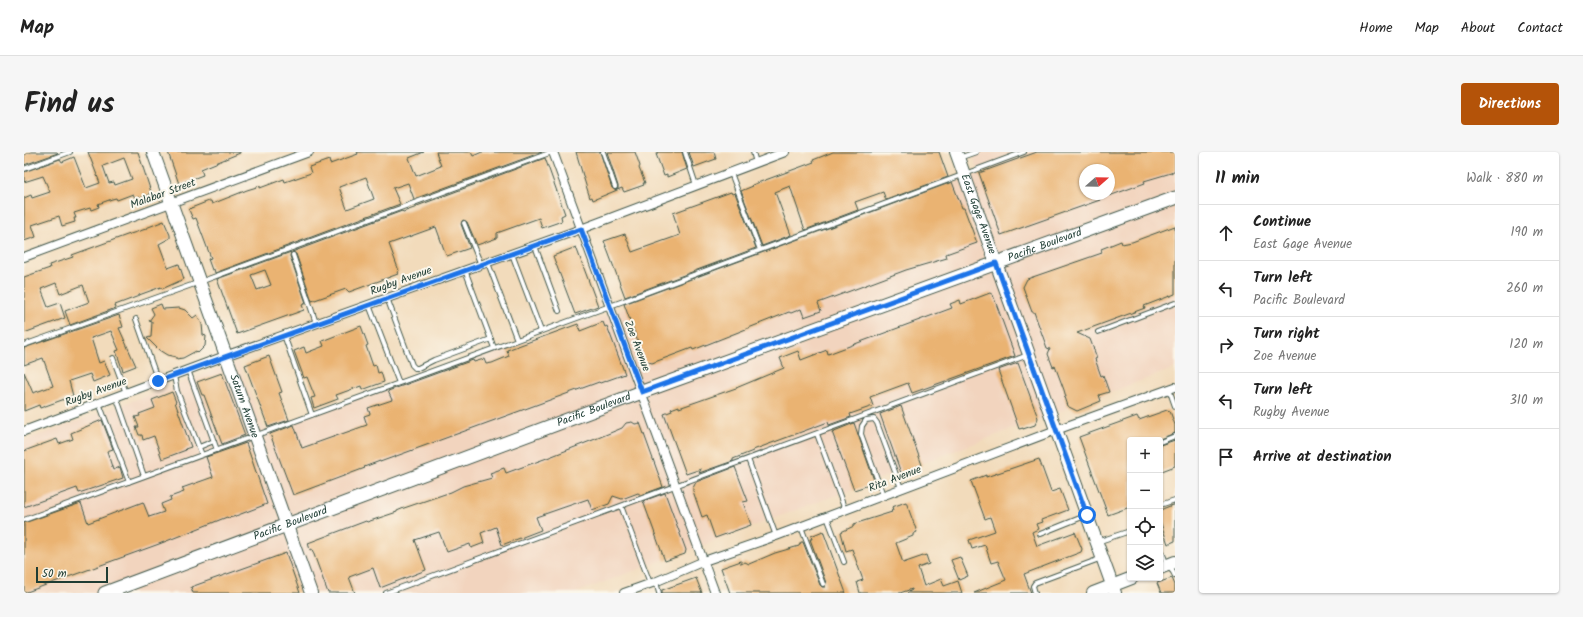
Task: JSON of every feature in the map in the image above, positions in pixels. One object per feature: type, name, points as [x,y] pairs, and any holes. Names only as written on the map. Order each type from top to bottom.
[{"type":"main road","name":"Pacific Boulevard","points":[[105,593],[642,392],[1175,198]]},
{"type":"street","name":"Saturn Avenue","points":[[153,152],[311,593]]},
{"type":"street","name":"Malabar Street","points":[[24,258],[310,152]]},
{"type":"street","name":"Zoe Avenue","points":[[553,152],[715,593]]},
{"type":"street","name":"Rugby Avenue","points":[[24,431],[225,356],[581,229],[785,152]]},
{"type":"street","name":"East Gage Avenue","points":[[957,155],[1113,589]]},
{"type":"street","name":"Rita Avenue","points":[[628,592],[704,561],[801,527],[1056,430],[1172,388]]},
{"type":"street","points":[[1093,593],[1113,589],[1127,581]]},
{"type":"lane","points":[[24,169],[70,152]]},
{"type":"lane","points":[[24,345],[553,152]]},
{"type":"lane","points":[[603,152],[615,187]]},
{"type":"lane","points":[[685,152],[696,186]]},
{"type":"lane","points":[[752,152],[756,163]]},
{"type":"lane","points":[[957,155],[976,152]]},
{"type":"lane","points":[[24,520],[610,306],[1024,152]]},
{"type":"lane","points":[[730,172],[760,250]]},
{"type":"lane","points":[[464,223],[484,263],[517,340]]},
{"type":"lane","points":[[534,245],[558,311]]},
{"type":"lane","points":[[512,254],[541,331]]},
{"type":"lane","points":[[293,255],[316,323]]},
{"type":"lane","points":[[465,270],[494,348]]},
{"type":"lane","points":[[387,298],[412,365],[415,368],[491,339]]},
{"type":"lane","points":[[1098,332],[1175,303]]},
{"type":"lane","points":[[369,304],[399,383]]},
{"type":"lane","points":[[136,319],[158,381]]},
{"type":"lane","points":[[284,335],[312,415]]},
{"type":"lane","points":[[386,593],[1029,355]]},
{"type":"lane","points":[[113,358],[126,393]]},
{"type":"lane","points":[[188,370],[216,450]]},
{"type":"lane","points":[[173,375],[177,391],[202,455]]},
{"type":"lane","points":[[1172,388],[1175,406]]},
{"type":"lane","points":[[116,396],[144,476]]},
{"type":"lane","points":[[99,403],[128,482]]},
{"type":"lane","points":[[883,496],[861,434],[862,426],[866,420],[874,419],[877,423],[901,489]]},
{"type":"lane","points":[[817,434],[845,510]]},
{"type":"lane","points":[[1163,441],[1175,436]]},
{"type":"lane","points":[[199,447],[214,441]]},
{"type":"lane","points":[[748,460],[776,536]]},
{"type":"lane","points":[[1163,503],[1175,500]]},
{"type":"lane","points":[[621,506],[653,582],[660,593]]},
{"type":"lane","points":[[1040,534],[1087,515]]},
{"type":"lane","points":[[827,517],[844,562]]},
{"type":"lane","points":[[801,527],[823,584]]},
{"type":"lane","points":[[1097,543],[1127,532]]},
{"type":"lane","points":[[1163,555],[1167,565],[1175,576]]},
{"type":"lane","points":[[1035,593],[1033,586],[1035,583],[1102,558]]},
{"type":"shaded area","points":[[972,152],[1175,152],[1175,368],[575,593],[24,593],[24,441],[238,362],[264,429],[604,316],[979,173]]},
{"type":"building","points":[[31,152],[58,153],[24,165],[24,155]]},
{"type":"building","points":[[88,152],[138,152],[151,192],[149,193],[150,195],[139,198],[135,198],[133,194],[117,200],[116,198],[112,199],[98,204],[99,207],[91,210],[90,208],[74,213],[76,218],[74,218],[75,222],[62,226],[59,216],[32,225],[36,237],[24,241],[24,198],[31,195],[32,198],[50,192],[43,176],[24,182],[24,172],[60,159],[62,162],[74,157],[86,188],[100,183]],"holes":[[[124,158],[132,179],[115,185],[114,182],[109,183],[103,166]]]},
{"type":"building","points":[[168,152],[240,153],[201,169],[203,175],[179,184]]},
{"type":"building","points":[[357,152],[424,152],[409,158],[416,176],[441,166],[436,152],[471,152],[473,156],[482,152],[542,152],[414,199],[408,183],[393,188],[400,204],[215,273],[214,269],[212,270],[208,259],[211,258],[196,218],[193,219],[189,210],[191,208],[209,201],[211,201],[212,204],[247,190],[260,186],[260,188],[284,179],[285,182],[311,173],[309,167],[329,160],[330,164],[358,154]],"holes":[[[366,177],[374,199],[347,209],[339,187]]]},
{"type":"building","points":[[576,152],[600,152],[612,188],[615,190],[618,189],[618,186],[607,152],[635,152],[645,183],[643,183],[644,185],[624,192],[622,188],[593,200],[592,197],[590,198]]},
{"type":"building","points":[[657,152],[682,152],[687,169],[667,177],[667,175],[664,176],[656,154]]},
{"type":"building","points":[[689,152],[714,152],[716,159],[694,167]]},
{"type":"building","points":[[833,152],[939,152],[948,177],[886,200],[883,192],[855,202],[858,210],[805,230],[790,186],[775,192],[791,235],[762,246],[741,191],[753,186],[752,185],[814,162],[813,160]]},
{"type":"building","points":[[1037,152],[1175,152],[1175,170],[1171,173],[1144,181],[1145,183],[1115,194],[1115,164],[1079,164],[1079,200],[1100,200],[1001,235],[979,173]]},
{"type":"building","points":[[545,158],[565,214],[561,216],[562,221],[542,228],[539,218],[497,233],[497,238],[477,245],[467,222],[463,220],[461,224],[470,248],[447,256],[436,227],[389,244],[399,271],[397,272],[398,274],[349,292],[346,289],[312,301],[296,254],[292,252],[402,211],[403,212],[417,207]]},
{"type":"building","points":[[952,182],[962,208],[964,208],[977,243],[946,254],[947,258],[906,270],[818,303],[821,311],[804,317],[801,309],[791,313],[789,312],[693,350],[692,348],[652,363],[645,361],[624,304]]},
{"type":"building","points":[[731,192],[732,194],[735,193],[756,248],[625,297],[604,241],[625,234],[632,252],[680,235],[673,213]]},
{"type":"building","points":[[164,221],[170,238],[159,244],[168,268],[179,264],[184,279],[162,289],[161,287],[139,295],[115,305],[116,308],[70,325],[65,311],[89,302],[83,285],[60,294],[56,283],[41,289],[48,307],[60,303],[65,318],[24,333],[24,277],[50,268],[49,265],[73,257],[72,255],[146,229]]},
{"type":"building","points":[[1175,226],[1175,294],[1144,306],[1145,308],[1077,333],[1090,339],[1097,358],[1095,359],[1101,376],[1103,375],[1109,392],[1099,395],[1101,401],[1077,411],[1067,406],[1064,397],[1066,397],[1064,390],[1055,366],[1053,367],[1048,354],[1050,349],[1047,348],[1023,287],[1027,279],[1102,253],[1101,249],[1121,241],[1122,244],[1132,242]]},
{"type":"building","points":[[576,247],[598,306],[575,314],[553,256]]},
{"type":"building","points":[[291,252],[290,256],[306,303],[302,305],[304,310],[237,334],[217,279]],"holes":[[[265,270],[271,285],[257,290],[251,275]]]},
{"type":"building","points":[[990,293],[993,295],[1015,356],[912,393],[908,383],[870,397],[873,406],[850,414],[851,417],[829,425],[828,422],[753,450],[733,459],[733,461],[699,473],[701,469],[686,474],[664,414],[672,411],[671,409],[679,406],[679,408],[736,388],[784,368],[780,358],[798,351],[801,360],[827,350],[828,354],[952,308],[950,304],[960,300],[961,304]]},
{"type":"building","points":[[161,304],[163,309],[179,308],[185,310],[193,318],[197,315],[202,324],[203,335],[206,336],[205,346],[198,353],[196,351],[183,358],[176,359],[176,357],[167,355],[159,350],[147,338],[151,337],[152,322],[149,321],[154,314],[151,308]]},
{"type":"building","points":[[119,315],[123,327],[119,328],[136,366],[123,371],[116,351],[119,350],[111,331],[91,338],[99,363],[104,361],[110,375],[93,382],[90,374],[69,381],[73,396],[40,408],[39,405],[24,411],[24,372],[33,393],[53,386],[43,358],[24,365],[24,348]]},
{"type":"building","points":[[603,322],[605,327],[607,326],[625,374],[380,461],[293,495],[270,434],[294,425],[302,448],[367,425],[364,416],[370,414],[368,408],[392,400],[388,391],[473,360],[474,362],[484,359],[486,364],[492,363],[509,356],[507,350],[578,324],[580,331]]},
{"type":"building","points":[[361,326],[368,345],[366,346],[373,366],[376,365],[378,373],[381,372],[384,382],[362,390],[361,386],[336,395],[338,399],[314,408],[311,398],[315,397],[307,377],[304,378],[294,351],[304,347],[306,353],[324,346],[322,341]]},
{"type":"building","points":[[269,356],[282,392],[279,393],[289,420],[268,427],[245,365]]},
{"type":"building","points":[[1018,363],[1038,418],[1035,425],[1023,429],[1019,429],[998,370]]},
{"type":"building","points":[[222,373],[245,435],[222,444],[204,395],[202,395],[197,382]]},
{"type":"building","points":[[172,392],[191,447],[162,459],[154,436],[143,440],[142,435],[139,435],[136,427],[139,427],[135,417],[155,408],[152,400]]},
{"type":"building","points":[[901,406],[922,465],[904,473],[901,473],[880,414]]},
{"type":"building","points":[[1167,410],[1170,411],[1175,425],[1175,433],[1163,438],[1127,437],[1127,508],[1108,515],[1079,437],[1137,416],[1139,420]]},
{"type":"building","points":[[102,420],[113,449],[107,451],[113,470],[120,467],[123,478],[79,493],[77,488],[24,507],[24,451],[57,439],[59,444],[73,439],[71,433]]},
{"type":"building","points":[[632,422],[635,424],[640,423],[663,487],[641,495],[638,493],[622,499],[613,496],[609,504],[592,510],[588,499],[536,517],[541,530],[502,545],[496,527],[481,533],[484,543],[471,548],[470,544],[447,552],[439,532],[415,540],[426,570],[380,588],[373,568],[349,577],[355,593],[328,593],[312,549],[310,550],[308,543],[366,521],[367,522],[397,512],[463,486],[492,478],[490,473],[504,468],[506,473],[547,458],[622,428],[626,423]]},
{"type":"building","points":[[854,423],[875,483],[854,490],[832,432]]},
{"type":"building","points":[[1175,440],[1175,466],[1163,471],[1163,444]]},
{"type":"building","points":[[246,443],[267,504],[233,517],[227,517],[159,544],[24,593],[24,523],[81,503],[88,523],[143,502],[149,517],[164,512],[161,504],[171,500],[170,497],[184,492],[182,488],[213,477],[206,457]]},
{"type":"building","points":[[1039,459],[1051,492],[1060,489],[1068,510],[1041,520],[1042,522],[1036,524],[1038,529],[1032,532],[1037,546],[1075,532],[1082,549],[1081,552],[1024,574],[1031,593],[974,593],[1006,580],[998,561],[991,563],[985,545],[972,549],[969,540],[995,531],[990,517],[985,519],[971,481]]},
{"type":"building","points":[[735,467],[748,501],[743,502],[751,525],[715,538],[707,515],[702,517],[693,488],[696,482]]},
{"type":"building","points":[[665,493],[686,550],[685,554],[665,561],[643,501]]},
{"type":"building","points":[[906,502],[917,532],[913,534],[913,536],[896,543],[903,563],[926,555],[929,564],[918,568],[924,586],[941,579],[944,586],[958,581],[962,593],[907,593],[912,589],[900,593],[860,593],[857,582],[863,580],[852,549],[846,551],[841,532],[854,526],[854,524],[892,512],[892,507]]},
{"type":"building","points":[[1175,504],[1175,541],[1168,544],[1163,530],[1163,509]]},
{"type":"building","points":[[823,531],[846,593],[730,593],[721,568],[741,561],[741,564],[745,562],[749,564],[775,553],[799,546],[801,542],[803,542],[820,585],[825,587],[826,583],[810,539],[812,539],[811,536]]},
{"type":"building","points":[[286,553],[300,593],[193,593],[191,587]]},
{"type":"building","points":[[960,557],[968,576],[959,580],[951,560]]},
{"type":"building","points":[[696,578],[702,593],[662,593],[662,590]]},
{"type":"building","points":[[1172,578],[1175,585],[1175,593],[1161,593],[1157,583]]},
{"type":"route","points":[[158,381],[581,229],[642,392],[996,263],[1087,515]]}]
